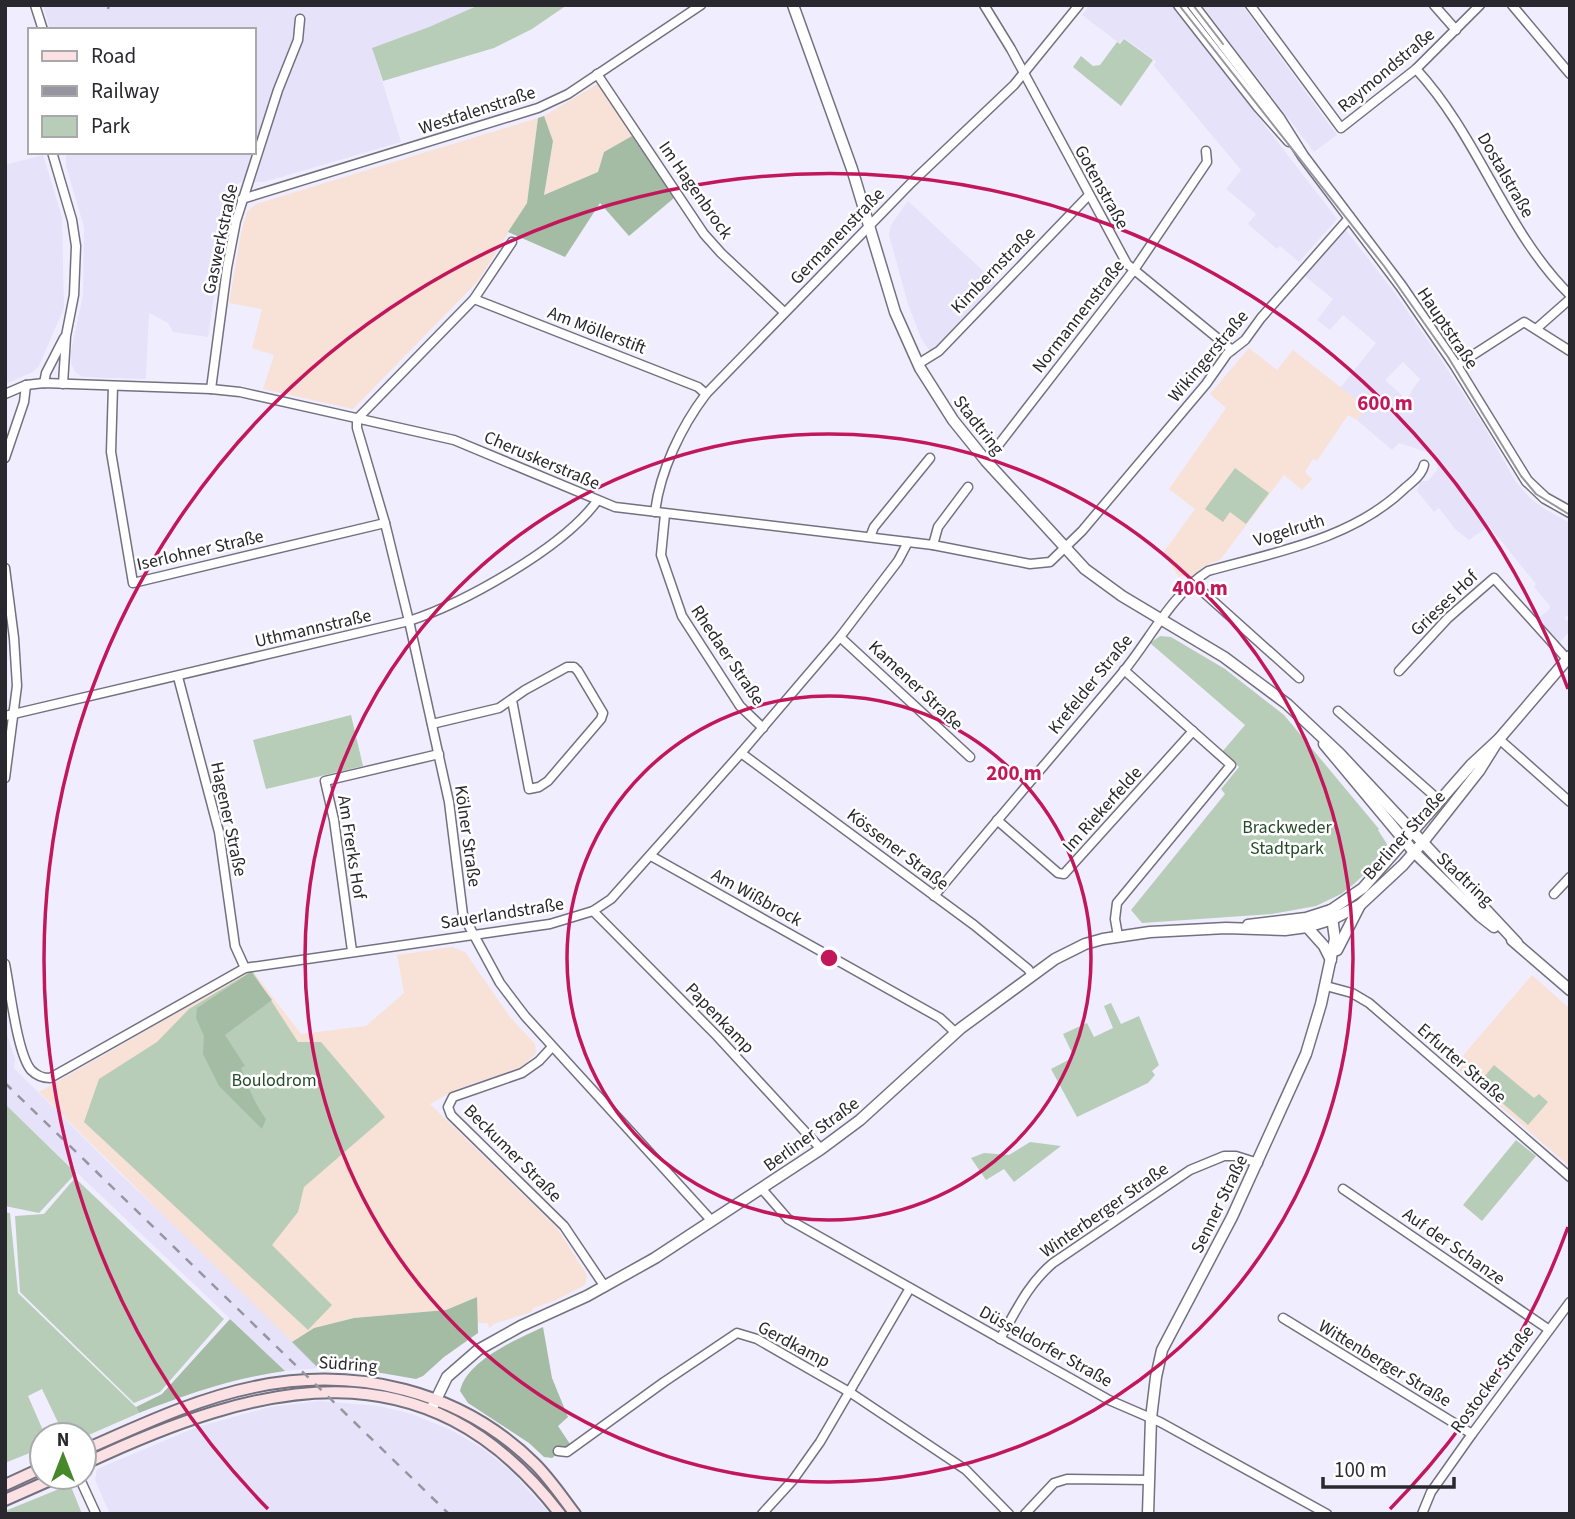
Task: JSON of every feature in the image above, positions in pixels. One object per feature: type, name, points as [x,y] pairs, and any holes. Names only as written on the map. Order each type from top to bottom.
[{"type":"main road","name":"Südring","points":[[98,1444],[201,1402],[253,1387],[300,1379],[363,1380],[411,1391],[433,1404],[497,1448],[541,1489],[560,1514]]},
{"type":"main road","name":"Südring","points":[[98,1459],[169,1426],[256,1400],[300,1393],[352,1391],[433,1404],[471,1416],[501,1436],[541,1471],[575,1514]]},
{"type":"main road","points":[[5,1485],[28,1474]]},
{"type":"main road","points":[[5,1500],[28,1490]]},
{"type":"street","points":[[35,5],[42,28]]},
{"type":"street","name":"Westfalenstraße","points":[[242,200],[538,108],[568,94],[701,5]]},
{"type":"street","name":"Stadtring","points":[[793,5],[852,169],[895,313],[918,364],[939,400],[986,461],[1065,549],[1094,576],[1122,596],[1224,657],[1267,688],[1340,754],[1517,943],[1570,990]]},
{"type":"street","name":"Gotenstraße","points":[[984,5],[1122,257],[1134,270],[1232,350]]},
{"type":"street","name":"Germanenstraße","points":[[655,512],[669,460],[689,420],[706,394],[912,182],[1023,74],[1079,5]]},
{"type":"street","name":"Hauptstraße","points":[[1179,5],[1272,124],[1303,156]]},
{"type":"street","name":"Hauptstraße","points":[[1193,5],[1279,118],[1303,156],[1456,366],[1527,481],[1545,498],[1570,512]]},
{"type":"street","name":"Raymondstraße","points":[[1250,5],[1341,128],[1416,69],[1480,5]]},
{"type":"street","points":[[1434,5],[1456,30]]},
{"type":"street","points":[[1512,5],[1570,74]]},
{"type":"street","name":"Gaswerkstraße","points":[[211,389],[227,268],[242,200],[278,90],[298,40],[300,19]]},
{"type":"street","name":"Dostalstraße","points":[[1416,69],[1442,100],[1470,143],[1534,255],[1570,297]]},
{"type":"street","name":"Im Hagenbrock","points":[[597,74],[704,234],[784,312]]},
{"type":"street","name":"Normannenstraße","points":[[986,461],[1134,270],[1207,162],[1209,156],[1206,151]]},
{"type":"street","points":[[53,154],[72,220],[76,246],[74,295],[66,336],[63,384]]},
{"type":"street","name":"Kimbernstraße","points":[[918,364],[939,351],[1088,195]]},
{"type":"street","name":"Wikingerstraße","points":[[1065,549],[1232,350],[1245,341],[1261,318],[1350,217]]},
{"type":"street","points":[[358,419],[474,299],[512,242]]},
{"type":"street","points":[[1536,329],[1570,297]]},
{"type":"street","name":"Am Möllerstift","points":[[474,299],[698,387],[706,394]]},
{"type":"street","points":[[1456,366],[1524,321],[1570,351]]},
{"type":"street","points":[[44,383],[46,373],[66,336]]},
{"type":"street","name":"Cheruskerstraße","points":[[5,394],[26,385],[44,383],[240,392],[463,443],[597,501],[624,509],[933,545],[1037,564],[1050,562],[1065,549]]},
{"type":"street","points":[[5,458],[24,402],[26,385]]},
{"type":"street","name":"Iserlohner Straße","points":[[113,386],[111,452],[132,583],[385,523]]},
{"type":"street","name":"Kölner Straße","points":[[358,419],[357,428],[385,523],[439,754],[449,802],[461,905],[466,923],[510,998],[711,1220]]},
{"type":"street","points":[[870,537],[874,527],[930,458]]},
{"type":"street","name":"Vogelruth","points":[[1160,619],[1192,582],[1208,571],[1324,537],[1354,524],[1396,497],[1422,471],[1424,464]]},
{"type":"street","points":[[933,545],[938,527],[968,487]]},
{"type":"street","name":"Uthmannstraße","points":[[10,716],[434,613],[533,559],[586,515],[597,501]]},
{"type":"street","name":"Rhedaer Straße","points":[[665,513],[661,555],[682,616],[740,706],[763,728]]},
{"type":"street","name":"Sauerlandstraße","points":[[5,964],[19,1036],[29,1067],[43,1078],[50,1078],[245,968],[550,924],[593,911],[611,899],[651,856],[763,728],[840,637],[898,561],[908,542]]},
{"type":"street","points":[[5,568],[17,686],[10,716],[5,778]]},
{"type":"street","name":"Grieses Hof","points":[[1399,671],[1448,618],[1494,578],[1568,658]]},
{"type":"street","points":[[1192,582],[1299,678]]},
{"type":"street","name":"Krefelder Straße","points":[[934,896],[1124,670],[1160,619]]},
{"type":"street","name":"Kamener Straße","points":[[840,637],[970,757]]},
{"type":"street","name":"Berliner Straße","points":[[433,1404],[446,1377],[478,1350],[521,1326],[605,1287],[655,1258],[821,1149],[860,1120],[956,1033],[1055,959],[1085,944],[1118,936],[1226,928],[1332,915],[1363,888],[1471,765],[1499,739],[1568,658]]},
{"type":"street","points":[[432,724],[489,711],[568,667],[574,667],[602,707],[603,713],[601,719],[548,781],[544,785],[529,789],[512,700]]},
{"type":"street","points":[[1118,936],[1115,919],[1118,903],[1231,765],[1124,670]]},
{"type":"street","name":"Hagener Straße","points":[[178,677],[219,832],[235,946],[245,968]]},
{"type":"street","points":[[1338,711],[1440,801]]},
{"type":"street","name":"Im Riekerfelde","points":[[997,820],[1058,873],[1064,874],[1194,732]]},
{"type":"street","name":"Stadtring","points":[[1317,735],[1413,852],[1479,916],[1517,943]]},
{"type":"street","points":[[1499,739],[1570,802]]},
{"type":"street","name":"Berliner Straße","points":[[1226,928],[1284,930],[1307,927],[1360,905],[1423,842],[1479,771],[1499,739]]},
{"type":"street","name":"Kössener Straße","points":[[741,753],[974,925],[1032,975]]},
{"type":"street","name":"Am Frerks Hof","points":[[352,951],[334,820],[325,781],[439,754]]},
{"type":"street","name":"Am Wißbrock","points":[[651,856],[940,1018],[956,1033]]},
{"type":"street","points":[[1555,894],[1570,877]]},
{"type":"street","points":[[1331,960],[1360,905]]},
{"type":"street","name":"Papenkamp","points":[[593,911],[717,1036],[821,1149]]},
{"type":"street","name":"Senner Straße","points":[[1148,1514],[1151,1418],[1162,1350],[1232,1217],[1306,1054],[1326,986],[1335,939],[1332,915]]},
{"type":"street","points":[[1307,927],[1324,946],[1331,960]]},
{"type":"street","name":"Erfurter Straße","points":[[1326,986],[1352,993],[1369,1003],[1570,1177]]},
{"type":"street","name":"Beckumer Straße","points":[[552,1047],[522,1073],[453,1097],[448,1107],[451,1115],[564,1226],[605,1287]]},
{"type":"street","name":"Winterberger Straße","points":[[1000,1339],[1038,1276],[1064,1255],[1190,1170],[1224,1156],[1237,1156],[1258,1163]]},
{"type":"street","name":"Düsseldorfer Straße","points":[[762,1189],[788,1219],[1109,1400],[1151,1418],[1238,1463],[1327,1514]]},
{"type":"street","name":"Auf der Schanze","points":[[1343,1189],[1548,1329]]},
{"type":"street","points":[[762,1514],[793,1480],[820,1443],[910,1288]]},
{"type":"street","name":"Rostocker Straße","points":[[1422,1514],[1431,1493],[1472,1434],[1570,1302]]},
{"type":"street","name":"Wittenberger Straße","points":[[1283,1318],[1472,1434]]},
{"type":"street","name":"Gerdkamp","points":[[558,1451],[567,1451],[576,1446],[737,1333],[757,1339],[851,1393],[966,1470],[1009,1514]]},
{"type":"street","points":[[1026,1514],[1054,1483],[1067,1479],[1149,1480]]},
{"type":"street","points":[[85,1491],[96,1514]]},
{"type":"shaded area","points":[[43,5],[479,5],[372,48],[401,142],[264,182],[239,182],[222,240],[208,337],[173,332],[168,323],[149,313],[146,379],[82,377],[75,372],[71,363],[83,295],[84,227],[66,166],[66,154],[256,154],[256,28],[49,28]]},
{"type":"shaded area","points":[[1090,5],[1172,5],[1337,219],[1299,262],[1280,246],[1277,249],[1248,224],[1256,214],[1226,189],[1241,170],[1154,66],[1156,61],[1124,38],[1119,43],[1082,15]]},
{"type":"shaded area","points":[[1202,5],[1242,5],[1337,135],[1314,152]]},
{"type":"shaded area","points":[[599,83],[632,136],[604,152],[598,172],[544,195],[553,141],[544,116]]},
{"type":"shaded area","points":[[538,118],[527,203],[478,281],[353,409],[263,389],[274,355],[252,348],[262,309],[229,303],[247,212],[256,204]]},
{"type":"shaded area","points":[[43,155],[62,217],[64,308],[39,366],[33,372],[5,384],[5,165]]},
{"type":"shaded area","points":[[908,201],[996,283],[931,353],[921,338],[908,304],[889,235],[891,225]]},
{"type":"shaded area","points":[[1345,229],[1395,293],[1440,358],[1516,482],[1543,508],[1570,523],[1570,614],[1564,618],[1569,622],[1568,633],[1560,642],[1537,619],[1549,610],[1550,606],[1534,587],[1536,584],[1489,526],[1469,540],[1455,529],[1439,508],[1434,512],[1417,491],[1420,481],[1428,481],[1437,470],[1438,462],[1433,454],[1399,443],[1392,450],[1357,420],[1367,408],[1340,388],[1376,343],[1343,315],[1330,330],[1317,320],[1333,299],[1305,276]],"holes":[[[1403,362],[1420,379],[1406,399],[1385,380]]]},
{"type":"shaded area","points":[[1249,348],[1277,370],[1293,350],[1367,408],[1357,420],[1348,415],[1317,461],[1313,459],[1305,472],[1312,479],[1302,490],[1284,475],[1220,560],[1204,566],[1190,578],[1187,574],[1179,577],[1163,553],[1195,509],[1169,489],[1226,408],[1210,394]]},
{"type":"shaded area","points":[[452,947],[465,952],[510,1017],[535,1044],[536,1053],[522,1067],[457,1089],[430,1104],[557,1228],[587,1275],[585,1285],[533,1308],[532,1312],[496,1323],[489,1328],[488,1323],[476,1323],[476,1297],[446,1310],[353,1318],[314,1328],[292,1342],[39,1092],[252,970],[301,1034],[366,1026],[404,993],[397,955]]},
{"type":"shaded area","points":[[1532,975],[1570,1009],[1570,1167],[1454,1066]]},
{"type":"shaded area","points":[[5,1028],[15,1059],[14,1068],[120,1174],[224,1272],[318,1368],[285,1371],[5,1104]]},
{"type":"shaded area","points":[[320,1401],[379,1406],[412,1414],[451,1430],[482,1448],[511,1471],[550,1514],[110,1514],[98,1487],[98,1469],[197,1427],[270,1407]]},
{"type":"green space","points":[[479,5],[567,5],[532,29],[494,48],[383,81],[372,48]]},
{"type":"green space","points":[[1124,39],[1153,60],[1121,106],[1073,67],[1081,56],[1093,66],[1100,65],[1117,42],[1120,44]]},
{"type":"green space","points":[[544,116],[553,141],[544,195],[598,172],[604,152],[632,136],[674,198],[629,236],[600,203],[565,257],[508,232],[527,203],[538,118]]},
{"type":"green space","points":[[1235,468],[1269,493],[1246,524],[1230,512],[1223,522],[1205,509]]},
{"type":"green space","name":"Brackweder Stadtpark","points":[[1160,636],[1171,637],[1225,669],[1284,715],[1379,829],[1387,844],[1381,858],[1341,894],[1316,906],[1272,914],[1142,923],[1131,910],[1225,794],[1221,789],[1239,767],[1222,752],[1245,725],[1150,643]]},
{"type":"green space","points":[[351,715],[363,766],[266,789],[253,740]]},
{"type":"green space","name":"Boulodrom","points":[[252,971],[298,1042],[321,1042],[385,1117],[304,1187],[298,1212],[272,1245],[332,1305],[308,1330],[84,1122],[99,1079],[157,1042],[189,1009]]},
{"type":"green space","points":[[251,972],[272,1000],[225,1035],[245,1066],[241,1068],[246,1081],[266,1119],[262,1129],[219,1086],[203,1054],[204,1036],[196,1018],[197,1008]]},
{"type":"green space","points":[[1111,1003],[1121,1024],[1139,1016],[1159,1065],[1152,1071],[1155,1075],[1148,1083],[1077,1117],[1051,1069],[1074,1057],[1063,1034],[1087,1023],[1094,1037],[1113,1028],[1104,1006]]},
{"type":"green space","points":[[1494,1065],[1534,1098],[1539,1094],[1548,1102],[1528,1125],[1479,1083]]},
{"type":"green space","points":[[5,1104],[76,1173],[39,1213],[5,1206]]},
{"type":"green space","points":[[1516,1140],[1536,1156],[1482,1221],[1463,1205]]},
{"type":"green space","points":[[1030,1142],[1061,1146],[1014,1182],[1004,1169],[986,1180],[971,1158],[984,1153],[1009,1155]]},
{"type":"green space","points":[[75,1178],[224,1319],[160,1392],[134,1403],[20,1292],[15,1216],[44,1214]]},
{"type":"green space","points":[[5,1212],[10,1213],[18,1293],[136,1407],[139,1413],[98,1431],[98,1421],[57,1421],[42,1389],[28,1396],[39,1421],[28,1421],[28,1454],[5,1463]]},
{"type":"green space","points":[[477,1297],[478,1333],[416,1379],[358,1369],[318,1368],[292,1342],[314,1328],[354,1318],[446,1310]]},
{"type":"green space","points":[[230,1319],[285,1371],[211,1388],[139,1413],[136,1407],[162,1394]]},
{"type":"green space","points":[[543,1327],[552,1378],[568,1417],[558,1426],[570,1444],[552,1458],[544,1457],[529,1443],[468,1403],[460,1391],[464,1380],[482,1361]]},
{"type":"green space","points":[[54,1491],[73,1491],[82,1514],[5,1514],[5,1511]]},
{"type":"tram line","points":[[1179,5],[1384,266],[1448,357],[1521,476],[1536,494],[1570,515]]},
{"type":"tram line","points":[[1193,5],[1223,44]]},
{"type":"railway","points":[[108,9],[109,5]]},
{"type":"railway","points":[[5,1083],[449,1514]]}]
